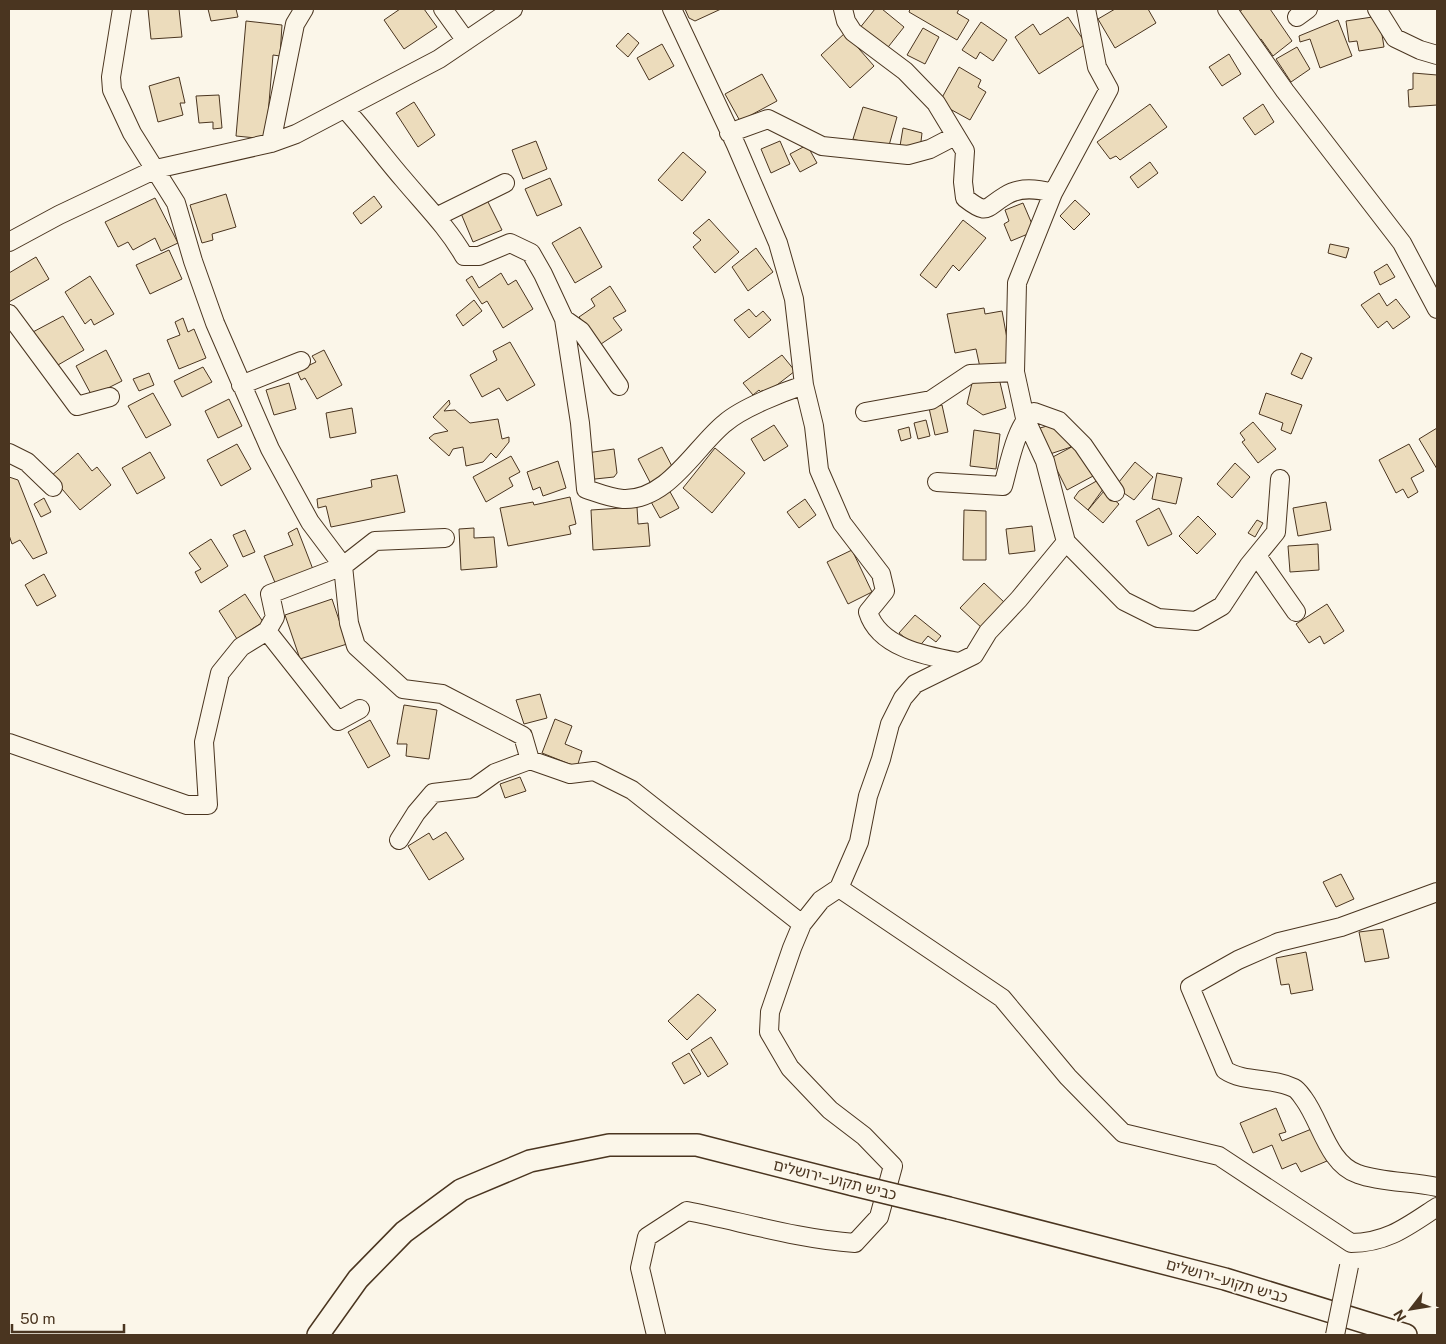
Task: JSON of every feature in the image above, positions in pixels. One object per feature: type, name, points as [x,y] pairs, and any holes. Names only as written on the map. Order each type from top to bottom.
[{"type":"main road","name":"כביש תקוע–ירושלים","points":[[318,1335],[358,1278],[404,1232],[461,1190],[530,1161],[609,1145],[697,1145],[1225,1279],[1406,1335]]},
{"type":"street","points":[[122,9],[111,77],[112,90],[132,133],[176,203],[193,261],[215,324],[270,450],[310,522],[343,566],[349,623],[356,646],[403,689],[442,694],[523,736],[530,760]]},
{"type":"street","points":[[271,143],[294,24],[304,9]]},
{"type":"street","points":[[443,9],[466,41]]},
{"type":"street","points":[[9,242],[59,215],[156,169],[271,143],[296,134],[439,59],[513,9]]},
{"type":"street","points":[[672,9],[736,145],[778,243],[794,299],[804,385],[814,426],[819,470],[842,523],[881,574],[885,591],[868,612],[871,622],[886,639],[902,646],[959,662]]},
{"type":"street","points":[[843,9],[846,21],[854,32],[905,71],[936,103],[965,152],[963,182],[965,198],[978,208],[992,207],[1005,195],[1032,188],[1054,194]]},
{"type":"street","points":[[1086,9],[1097,67],[1109,89],[1054,194],[1017,283],[1016,372],[1025,418],[1045,461],[1066,542],[1124,601],[1158,618],[1196,621],[1222,606],[1276,532],[1280,479]]},
{"type":"street","points":[[1227,9],[1285,91],[1402,243],[1437,309]]},
{"type":"street","points":[[1377,9],[1395,38],[1420,50],[1437,55]]},
{"type":"street","points":[[345,109],[436,217],[464,256],[479,256],[510,243],[531,254],[543,274],[564,319],[580,423],[586,489],[611,497],[625,499],[644,494],[666,484],[725,422],[780,393],[804,385]]},
{"type":"street","points":[[729,133],[768,119],[822,146],[908,156],[930,149],[955,136]]},
{"type":"street","points":[[436,217],[505,183]]},
{"type":"street","points":[[9,314],[77,406],[110,397]]},
{"type":"street","points":[[564,319],[580,330],[619,386]]},
{"type":"street","points":[[241,384],[302,361]]},
{"type":"street","points":[[865,412],[931,400],[970,374],[1016,372]]},
{"type":"street","points":[[937,482],[1004,486],[1025,418],[1034,412],[1059,421],[1083,445],[1115,492]]},
{"type":"street","points":[[9,454],[27,462],[53,487]]},
{"type":"street","points":[[9,743],[187,805],[208,805],[204,742],[220,673],[241,646],[267,631],[276,617],[270,594],[343,566],[375,541],[445,538]]},
{"type":"street","points":[[656,1335],[640,1268],[647,1237],[687,1211],[821,1240],[855,1243],[879,1217],[893,1166],[864,1136],[830,1110],[790,1068],[768,1032],[770,1012],[802,924],[821,900],[839,888],[859,842],[868,796],[882,759],[890,724],[903,698],[915,684],[974,655],[988,632],[1019,599],[1066,542]]},
{"type":"street","points":[[1257,556],[1296,612]]},
{"type":"street","points":[[267,631],[338,721],[360,710]]},
{"type":"street","points":[[399,840],[416,813],[433,793],[474,788],[495,773],[530,760],[570,774],[594,771],[632,790],[802,924]]},
{"type":"street","points":[[839,888],[1002,998],[1068,1077],[1123,1132],[1219,1156],[1351,1243],[1368,1243],[1391,1236],[1437,1207]]},
{"type":"street","points":[[1437,892],[1341,927],[1279,942],[1238,960],[1190,986],[1225,1070],[1234,1076],[1263,1078],[1295,1088],[1314,1113],[1340,1163],[1358,1174],[1437,1187]]},
{"type":"street","points":[[1335,1335],[1349,1266],[1351,1243]]},
{"type":"building","points":[[148,9],[179,9],[182,37],[151,39]]},
{"type":"building","points":[[208,9],[236,9],[238,17],[211,21]]},
{"type":"building","points":[[400,9],[424,9],[437,27],[404,49],[384,20]]},
{"type":"building","points":[[685,9],[721,9],[695,21],[689,18]]},
{"type":"building","points":[[875,9],[882,9],[904,27],[885,51],[859,29]]},
{"type":"building","points":[[910,9],[959,9],[957,13],[969,20],[957,40],[909,12]]},
{"type":"building","points":[[1115,9],[1148,9],[1156,23],[1115,48],[1098,19]]},
{"type":"building","points":[[1243,9],[1270,9],[1292,41],[1273,56],[1261,39],[1255,44],[1235,15]]},
{"type":"building","points":[[1379,16],[1384,47],[1359,51],[1357,41],[1349,42],[1346,21]]},
{"type":"building","points":[[1068,17],[1086,44],[1039,74],[1015,37],[1033,24],[1040,35]]},
{"type":"building","points":[[1338,20],[1352,56],[1320,68],[1310,39],[1300,42],[1299,36]]},
{"type":"building","points":[[246,21],[282,25],[280,56],[273,55],[266,139],[236,136]]},
{"type":"building","points":[[981,22],[1007,40],[993,61],[980,52],[976,59],[962,50]]},
{"type":"building","points":[[923,28],[939,37],[925,64],[907,55]]},
{"type":"building","points":[[628,33],[639,43],[628,57],[616,46]]},
{"type":"building","points":[[845,33],[874,66],[850,88],[821,55]]},
{"type":"building","points":[[662,44],[674,66],[649,80],[637,58]]},
{"type":"building","points":[[1297,47],[1310,69],[1291,82],[1276,59]]},
{"type":"building","points":[[1229,54],[1241,74],[1222,86],[1209,67]]},
{"type":"building","points":[[959,67],[981,80],[978,87],[986,92],[970,120],[939,103]]},
{"type":"building","points":[[1413,73],[1437,75],[1437,105],[1409,107],[1408,90],[1413,89]]},
{"type":"building","points":[[762,74],[777,101],[740,121],[725,94]]},
{"type":"building","points":[[179,77],[185,103],[180,103],[183,115],[158,122],[149,86]]},
{"type":"building","points":[[219,95],[222,128],[213,129],[213,122],[199,123],[196,96]]},
{"type":"building","points":[[414,102],[435,135],[418,147],[396,113]]},
{"type":"building","points":[[1150,104],[1167,127],[1120,160],[1116,156],[1110,159],[1097,142]]},
{"type":"building","points":[[1263,104],[1274,122],[1255,135],[1243,118]]},
{"type":"building","points":[[863,107],[897,117],[888,149],[853,139]]},
{"type":"building","points":[[903,128],[922,133],[920,150],[900,146]]},
{"type":"building","points":[[536,141],[547,169],[523,179],[512,150]]},
{"type":"building","points":[[780,141],[790,164],[771,173],[761,149]]},
{"type":"building","points":[[807,145],[817,163],[800,172],[790,154]]},
{"type":"building","points":[[683,152],[706,172],[682,201],[658,180]]},
{"type":"building","points":[[1150,162],[1158,173],[1138,188],[1130,177]]},
{"type":"building","points":[[550,178],[562,205],[537,216],[525,189]]},
{"type":"building","points":[[226,194],[236,227],[212,234],[213,240],[202,243],[190,205]]},
{"type":"building","points":[[374,196],[382,207],[361,224],[353,213]]},
{"type":"building","points":[[155,198],[178,243],[161,251],[155,238],[133,250],[128,242],[118,247],[105,222]]},
{"type":"building","points":[[487,200],[502,230],[473,242],[460,211]]},
{"type":"building","points":[[1075,200],[1090,214],[1074,230],[1060,216]]},
{"type":"building","points":[[1023,203],[1035,231],[1011,241],[1004,224],[1009,221],[1005,210]]},
{"type":"building","points":[[709,219],[739,252],[715,273],[693,247],[701,240],[693,233]]},
{"type":"building","points":[[963,220],[986,238],[959,271],[953,265],[936,288],[920,275]]},
{"type":"building","points":[[580,227],[602,267],[575,283],[552,243]]},
{"type":"building","points":[[1330,244],[1349,248],[1346,258],[1328,253]]},
{"type":"building","points":[[756,248],[773,272],[748,291],[732,267]]},
{"type":"building","points":[[169,250],[182,279],[150,294],[136,265]]},
{"type":"building","points":[[36,257],[49,279],[9,302],[9,273]]},
{"type":"building","points":[[1387,264],[1395,277],[1380,285],[1374,272]]},
{"type":"building","points":[[501,273],[508,285],[516,280],[533,309],[503,328],[487,301],[482,304],[466,280],[472,276],[479,288]]},
{"type":"building","points":[[90,276],[114,314],[94,325],[91,319],[85,324],[65,292]]},
{"type":"building","points":[[610,286],[626,311],[613,318],[622,330],[598,346],[579,317],[595,306],[591,299]]},
{"type":"building","points":[[1379,293],[1387,306],[1396,299],[1410,317],[1393,329],[1387,321],[1378,328],[1361,305]]},
{"type":"building","points":[[474,300],[482,311],[463,326],[456,315]]},
{"type":"building","points":[[984,308],[985,314],[1002,311],[1012,366],[981,372],[976,349],[955,353],[947,314]]},
{"type":"building","points":[[749,309],[756,317],[763,311],[771,320],[749,338],[734,320]]},
{"type":"building","points":[[63,316],[84,350],[51,369],[31,333]]},
{"type":"building","points":[[183,318],[188,332],[194,329],[206,358],[179,369],[167,340],[180,335],[175,322]]},
{"type":"building","points":[[510,342],[535,385],[507,401],[499,388],[482,397],[470,375],[497,360],[493,351]]},
{"type":"building","points":[[106,350],[122,381],[92,396],[76,366]]},
{"type":"building","points":[[324,350],[342,385],[317,399],[305,378],[301,380],[297,371],[316,362],[312,356]]},
{"type":"building","points":[[1301,353],[1312,358],[1302,379],[1291,374]]},
{"type":"building","points":[[782,355],[795,371],[764,395],[759,390],[753,395],[743,383]]},
{"type":"building","points":[[203,367],[212,382],[182,397],[174,381]]},
{"type":"building","points":[[149,373],[154,385],[139,391],[133,379]]},
{"type":"building","points":[[999,378],[1006,408],[983,415],[967,404],[973,379]]},
{"type":"building","points":[[289,383],[296,409],[274,415],[266,390]]},
{"type":"building","points":[[153,393],[171,425],[146,438],[128,406]]},
{"type":"building","points":[[1266,393],[1302,405],[1291,434],[1281,430],[1283,423],[1259,414]]},
{"type":"building","points":[[229,399],[242,426],[218,438],[205,411]]},
{"type":"building","points":[[449,400],[450,404],[444,411],[455,410],[470,423],[498,419],[502,439],[509,437],[509,442],[496,458],[491,453],[483,462],[466,466],[463,447],[453,449],[449,456],[429,438],[434,434],[448,431],[433,417]]},
{"type":"building","points":[[942,405],[948,432],[935,435],[929,408]]},
{"type":"building","points":[[352,408],[356,433],[330,438],[326,413]]},
{"type":"building","points":[[926,420],[930,436],[918,439],[914,423]]},
{"type":"building","points":[[1253,422],[1276,449],[1258,463],[1242,442],[1245,440],[1240,433]]},
{"type":"building","points":[[774,425],[788,446],[764,461],[751,439]]},
{"type":"building","points":[[1047,426],[1063,433],[1071,447],[1050,454],[1040,428]]},
{"type":"building","points":[[909,427],[911,438],[901,441],[898,430]]},
{"type":"building","points":[[1437,428],[1437,469],[1419,439]]},
{"type":"building","points":[[974,430],[1000,434],[996,469],[970,466]]},
{"type":"building","points":[[1079,443],[1095,475],[1067,490],[1051,458]]},
{"type":"building","points":[[237,444],[251,469],[221,486],[207,460]]},
{"type":"building","points":[[1409,444],[1424,471],[1411,478],[1418,492],[1408,498],[1403,489],[1396,493],[1379,460]]},
{"type":"building","points":[[662,447],[676,474],[652,486],[638,459]]},
{"type":"building","points":[[715,448],[745,473],[712,513],[683,488]]},
{"type":"building","points":[[614,449],[617,473],[614,477],[595,479],[590,474],[587,453]]},
{"type":"building","points":[[150,452],[165,478],[137,494],[122,468]]},
{"type":"building","points":[[78,453],[92,471],[97,467],[111,485],[80,510],[51,476]]},
{"type":"building","points":[[511,456],[520,472],[509,478],[513,486],[486,502],[473,477]]},
{"type":"building","points":[[558,461],[566,488],[543,496],[540,487],[533,490],[527,472]]},
{"type":"building","points":[[1135,462],[1153,477],[1134,500],[1115,487]]},
{"type":"building","points":[[1235,463],[1250,477],[1232,498],[1217,484]]},
{"type":"building","points":[[1157,473],[1182,478],[1176,504],[1152,499]]},
{"type":"building","points":[[397,475],[405,512],[331,527],[326,506],[318,508],[317,499],[372,487],[371,480]]},
{"type":"building","points":[[9,477],[18,480],[47,553],[33,559],[20,540],[12,544],[9,535]]},
{"type":"building","points":[[1100,479],[1106,485],[1088,510],[1074,498],[1079,491]]},
{"type":"building","points":[[669,490],[679,508],[660,518],[650,500]]},
{"type":"building","points":[[1104,491],[1119,504],[1103,523],[1088,510]]},
{"type":"building","points":[[570,497],[576,524],[569,526],[571,534],[508,546],[500,508],[533,502],[534,505]]},
{"type":"building","points":[[44,498],[51,512],[41,517],[34,504]]},
{"type":"building","points":[[805,499],[816,515],[799,528],[787,512]]},
{"type":"building","points":[[1326,502],[1331,530],[1298,536],[1293,508]]},
{"type":"building","points":[[637,507],[638,524],[648,523],[650,546],[593,550],[591,510]]},
{"type":"building","points":[[1159,508],[1172,534],[1148,546],[1136,521]]},
{"type":"building","points":[[964,510],[986,511],[986,560],[963,560]]},
{"type":"building","points":[[1198,516],[1216,534],[1197,554],[1179,536]]},
{"type":"building","points":[[1257,520],[1263,523],[1255,537],[1248,533]]},
{"type":"building","points":[[1032,526],[1035,551],[1009,554],[1006,529]]},
{"type":"building","points":[[297,528],[314,572],[276,585],[264,556],[293,545],[288,533]]},
{"type":"building","points":[[474,528],[474,538],[494,537],[497,567],[461,570],[459,529]]},
{"type":"building","points":[[245,530],[255,552],[243,557],[233,535]]},
{"type":"building","points":[[211,539],[228,566],[201,583],[195,572],[201,569],[189,553]]},
{"type":"building","points":[[1318,544],[1319,570],[1290,572],[1288,546]]},
{"type":"building","points":[[852,550],[872,592],[848,604],[827,562]]},
{"type":"building","points":[[44,574],[56,596],[37,606],[25,585]]},
{"type":"building","points":[[984,583],[1005,603],[982,628],[960,608]]},
{"type":"building","points":[[245,594],[263,622],[237,639],[219,611]]},
{"type":"building","points":[[332,599],[347,644],[300,659],[285,615]]},
{"type":"building","points":[[1327,604],[1344,631],[1324,644],[1320,636],[1309,643],[1296,624]]},
{"type":"building","points":[[915,615],[941,636],[936,642],[928,636],[918,648],[899,633]]},
{"type":"building","points":[[540,694],[547,718],[524,724],[516,700]]},
{"type":"building","points":[[404,705],[437,710],[429,759],[406,756],[407,744],[397,744]]},
{"type":"building","points":[[555,719],[572,726],[565,744],[582,751],[577,767],[542,753]]},
{"type":"building","points":[[370,720],[390,756],[368,768],[348,732]]},
{"type":"building","points":[[520,777],[526,791],[505,798],[500,784]]},
{"type":"building","points":[[446,832],[464,859],[429,880],[408,846],[429,833],[433,840]]},
{"type":"building","points":[[1341,874],[1354,899],[1336,907],[1323,882]]},
{"type":"building","points":[[1383,929],[1389,958],[1365,962],[1359,932]]},
{"type":"building","points":[[1306,952],[1313,990],[1291,994],[1289,984],[1281,985],[1276,958]]},
{"type":"building","points":[[698,994],[716,1010],[687,1040],[668,1021]]},
{"type":"building","points":[[711,1037],[728,1064],[708,1077],[691,1050]]},
{"type":"building","points":[[689,1053],[701,1074],[684,1084],[672,1063]]},
{"type":"building","points":[[1276,1108],[1286,1132],[1279,1134],[1282,1141],[1314,1128],[1327,1161],[1301,1172],[1296,1163],[1282,1169],[1272,1145],[1253,1153],[1240,1123]]}]
